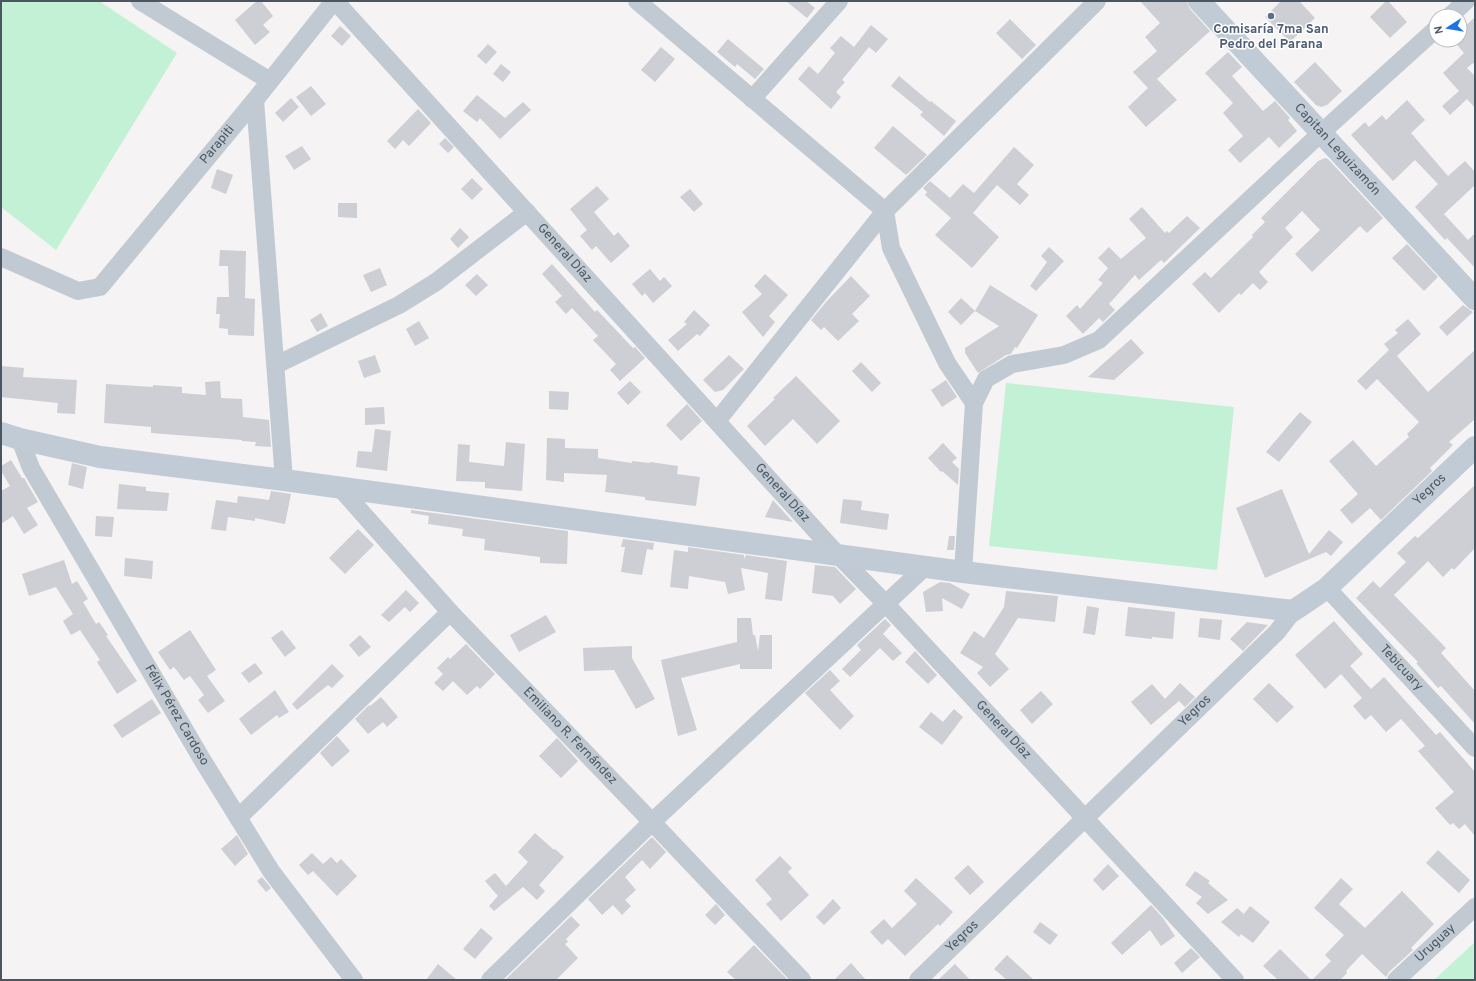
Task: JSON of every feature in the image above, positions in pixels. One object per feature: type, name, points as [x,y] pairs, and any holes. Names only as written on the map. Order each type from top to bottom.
[{"type":"street","points":[[140,1],[270,82]]},
{"type":"street","name":"Parapiti","points":[[1,257],[78,292],[100,287],[270,82],[335,1]]},
{"type":"street","name":"General Díaz","points":[[335,1],[838,555],[886,604],[1236,980]]},
{"type":"street","points":[[637,1],[885,211],[890,248],[947,363],[974,403]]},
{"type":"street","points":[[752,99],[840,1]]},
{"type":"street","points":[[717,421],[885,211],[1097,1]]},
{"type":"street","name":"Capitan Leguizamón","points":[[1199,1],[1475,299]]},
{"type":"street","points":[[1459,8],[1466,1]]},
{"type":"street","points":[[963,572],[974,403],[986,379],[1012,364],[1064,355],[1099,340],[1428,35]]},
{"type":"street","points":[[255,100],[284,480]]},
{"type":"street","points":[[276,365],[399,305],[436,282],[527,212]]},
{"type":"street","points":[[10,436],[100,457],[284,480],[341,489],[963,572],[1293,611]]},
{"type":"street","name":"Félix Pérez Cardoso","points":[[10,436],[35,475],[203,761],[271,871],[354,980]]},
{"type":"street","name":"Yegros","points":[[918,980],[1277,632],[1293,611],[1327,588],[1475,447]]},
{"type":"street","name":"Emiliano R. Fernández","points":[[341,489],[450,612],[802,980]]},
{"type":"street","points":[[490,980],[652,822],[925,567]]},
{"type":"street","name":"Tebicuary","points":[[1327,588],[1475,748]]},
{"type":"street","points":[[238,818],[450,612]]},
{"type":"street","name":"Uruguay","points":[[1396,980],[1475,907]]},
{"type":"green space","points":[[1,1],[99,1],[177,53],[56,250],[1,207]]},
{"type":"green space","points":[[1006,383],[1234,407],[1217,570],[989,546]]},
{"type":"green space","points":[[1475,942],[1475,980],[1434,980]]},
{"type":"building","points":[[257,1],[261,1],[273,16],[263,25],[270,32],[255,45],[235,20]]},
{"type":"building","points":[[786,1],[806,1],[815,8],[807,18]]},
{"type":"building","points":[[1140,1],[1187,1],[1190,9],[1210,31],[1157,79],[1177,100],[1146,127],[1128,107],[1148,88],[1133,72],[1157,51],[1145,37],[1160,23]]},
{"type":"building","points":[[1281,1],[1299,1],[1315,18],[1290,42],[1265,17]]},
{"type":"building","points":[[1386,1],[1388,1],[1407,22],[1390,38],[1370,17]]},
{"type":"building","points":[[1475,17],[1475,65],[1473,63],[1467,68],[1475,76],[1475,108],[1467,99],[1450,115],[1442,106],[1459,91],[1443,73],[1464,53],[1460,48],[1468,48],[1468,24]]},
{"type":"building","points":[[1010,19],[1036,45],[1022,59],[996,33]]},
{"type":"building","points":[[871,25],[888,39],[876,53],[869,47],[842,80],[845,82],[836,92],[841,97],[831,109],[798,79],[809,66],[818,74],[835,53],[830,48],[841,36],[854,47]]},
{"type":"building","points":[[340,26],[351,36],[342,46],[331,36]]},
{"type":"building","points":[[728,39],[764,69],[755,79],[737,64],[735,67],[717,52]]},
{"type":"building","points":[[488,44],[497,52],[486,64],[477,56]]},
{"type":"building","points":[[661,47],[675,59],[655,82],[641,70]]},
{"type":"building","points":[[1228,52],[1242,67],[1232,76],[1263,111],[1275,101],[1290,118],[1288,120],[1297,131],[1279,148],[1269,137],[1240,163],[1228,150],[1243,136],[1223,113],[1233,103],[1205,73]]},
{"type":"building","points":[[1315,62],[1342,91],[1327,105],[1321,107],[1316,105],[1294,82]]},
{"type":"building","points":[[501,64],[511,72],[503,82],[493,74]]},
{"type":"building","points":[[899,76],[956,121],[944,136],[920,115],[923,112],[891,86]]},
{"type":"building","points":[[311,86],[326,104],[311,116],[296,97]]},
{"type":"building","points":[[477,95],[505,118],[523,102],[531,110],[500,139],[480,118],[477,122],[463,111]]},
{"type":"building","points":[[291,98],[299,107],[283,122],[275,113]]},
{"type":"building","points":[[1407,100],[1425,120],[1411,133],[1448,176],[1465,161],[1475,172],[1475,185],[1444,214],[1468,240],[1475,233],[1475,268],[1447,238],[1445,240],[1415,207],[1438,184],[1415,160],[1393,181],[1351,135],[1365,122],[1369,127],[1382,115],[1386,120]]},
{"type":"building","points":[[418,109],[431,123],[409,146],[403,140],[395,149],[387,141]]},
{"type":"building","points":[[893,126],[927,155],[906,175],[874,148]]},
{"type":"building","points":[[445,138],[454,147],[448,153],[439,144]]},
{"type":"building","points":[[302,146],[311,159],[294,170],[285,156]]},
{"type":"building","points":[[1014,147],[1034,165],[1017,184],[1029,195],[1020,205],[997,185],[973,213],[999,237],[972,268],[935,235],[951,218],[925,195],[927,192],[923,188],[930,181],[950,198],[963,184],[974,193]]},
{"type":"building","points":[[1325,158],[1328,159],[1383,218],[1367,233],[1360,226],[1312,272],[1295,254],[1320,230],[1302,211],[1285,228],[1293,237],[1259,272],[1268,282],[1260,290],[1253,283],[1241,295],[1239,293],[1219,313],[1192,284],[1205,272],[1211,278],[1253,237],[1252,235],[1265,222],[1261,218],[1318,161]]},
{"type":"building","points":[[217,169],[233,175],[226,194],[211,188]]},
{"type":"building","points":[[472,178],[483,189],[472,200],[461,189]]},
{"type":"building","points":[[597,186],[609,199],[594,212],[614,236],[618,232],[630,246],[611,263],[596,246],[592,250],[580,236],[587,230],[570,209]]},
{"type":"building","points":[[690,189],[703,204],[694,212],[680,197]]},
{"type":"building","points":[[338,203],[357,203],[357,218],[338,217]]},
{"type":"building","points":[[1142,207],[1165,233],[1167,231],[1169,233],[1187,216],[1200,228],[1164,263],[1161,260],[1139,280],[1135,275],[1109,304],[1115,310],[1103,322],[1099,318],[1083,334],[1066,316],[1077,305],[1080,309],[1103,283],[1098,280],[1108,268],[1098,258],[1109,247],[1121,259],[1146,238],[1129,219]]},
{"type":"building","points":[[460,228],[469,237],[458,248],[450,239]]},
{"type":"building","points":[[1407,244],[1438,277],[1424,291],[1392,258]]},
{"type":"building","points":[[1049,247],[1064,261],[1036,291],[1030,286],[1047,262],[1041,256]]},
{"type":"building","points":[[220,250],[246,251],[245,298],[255,299],[254,336],[228,335],[228,329],[219,328],[220,314],[216,314],[217,297],[229,297],[228,266],[219,266]]},
{"type":"building","points":[[552,264],[595,312],[597,310],[633,348],[635,347],[645,358],[620,381],[610,370],[616,364],[593,340],[598,336],[572,308],[566,314],[555,302],[562,296],[542,274]]},
{"type":"building","points":[[380,268],[387,285],[371,292],[363,275]]},
{"type":"building","points":[[650,269],[660,281],[664,277],[672,286],[653,303],[645,293],[642,296],[632,284]]},
{"type":"building","points":[[477,274],[488,285],[476,296],[465,285]]},
{"type":"building","points":[[765,274],[788,295],[769,316],[775,322],[763,337],[742,312],[762,294],[754,286]]},
{"type":"building","points":[[851,276],[870,296],[852,314],[859,321],[838,341],[824,327],[821,330],[811,320]]},
{"type":"building","points":[[990,285],[1038,315],[1017,348],[1015,347],[1011,354],[1006,355],[978,373],[965,353],[965,348],[999,326],[975,311]]},
{"type":"building","points":[[961,298],[975,311],[961,325],[948,312]]},
{"type":"building","points":[[1463,305],[1473,312],[1447,336],[1439,327]]},
{"type":"building","points":[[694,310],[710,325],[700,336],[697,334],[678,351],[668,340],[687,324],[684,322]]},
{"type":"building","points":[[321,313],[328,326],[317,332],[310,320]]},
{"type":"building","points":[[1408,319],[1421,334],[1397,356],[1428,392],[1475,350],[1475,419],[1449,442],[1453,445],[1430,468],[1432,471],[1381,520],[1370,508],[1352,524],[1340,510],[1358,494],[1329,461],[1353,440],[1376,466],[1409,437],[1407,434],[1419,422],[1377,379],[1366,390],[1357,381],[1389,350],[1384,344],[1398,333],[1395,330]]},
{"type":"building","points":[[419,321],[429,338],[415,346],[406,329]]},
{"type":"building","points":[[1131,339],[1144,353],[1114,380],[1088,377]]},
{"type":"building","points":[[375,355],[381,372],[364,378],[358,361]]},
{"type":"building","points":[[729,355],[744,369],[723,390],[715,392],[703,380]]},
{"type":"building","points":[[861,362],[881,383],[872,392],[852,371]]},
{"type":"building","points":[[1,366],[24,368],[23,377],[77,380],[75,414],[57,413],[58,403],[1,397]]},
{"type":"building","points":[[796,376],[840,421],[817,444],[793,419],[765,446],[747,426]]},
{"type":"building","points":[[946,380],[957,397],[942,407],[931,390]]},
{"type":"building","points":[[220,381],[221,398],[242,399],[243,417],[269,420],[271,447],[255,446],[256,442],[242,440],[151,433],[151,427],[104,423],[106,384],[182,387],[182,393],[206,395],[205,382]]},
{"type":"building","points":[[630,381],[641,392],[628,405],[617,393]]},
{"type":"building","points":[[549,391],[569,392],[568,410],[549,409]]},
{"type":"building","points":[[687,404],[702,421],[681,441],[666,425]]},
{"type":"building","points":[[384,407],[385,424],[365,425],[365,408]]},
{"type":"building","points":[[1300,412],[1312,422],[1279,462],[1266,452]]},
{"type":"building","points":[[375,429],[391,431],[387,471],[356,467],[358,451],[372,452]]},
{"type":"building","points":[[547,438],[565,439],[565,448],[598,449],[598,458],[632,463],[632,461],[650,462],[678,466],[677,474],[700,477],[696,506],[645,500],[645,497],[605,492],[607,475],[564,473],[564,482],[546,480]]},
{"type":"building","points":[[506,442],[525,444],[522,491],[485,488],[485,482],[456,481],[458,444],[470,445],[469,462],[504,466]]},
{"type":"building","points":[[943,443],[957,458],[952,462],[959,469],[958,485],[942,471],[941,472],[928,458]]},
{"type":"building","points":[[11,460],[22,478],[24,478],[38,502],[27,508],[38,525],[24,534],[13,516],[1,524],[1,491],[10,486],[1,471],[1,466]]},
{"type":"building","points":[[72,463],[87,467],[83,489],[68,485]]},
{"type":"building","points":[[119,484],[146,487],[146,491],[169,493],[167,511],[117,509]]},
{"type":"building","points":[[1475,485],[1475,548],[1454,570],[1452,568],[1443,577],[1428,561],[1394,595],[1446,648],[1441,653],[1475,691],[1475,724],[1441,686],[1438,688],[1416,663],[1418,662],[1356,598],[1373,581],[1380,588],[1406,562],[1397,553],[1415,536],[1418,538]]},
{"type":"building","points":[[1282,489],[1309,554],[1329,530],[1343,542],[1331,556],[1326,552],[1265,578],[1236,508]]},
{"type":"building","points":[[271,491],[291,494],[285,524],[255,518],[255,521],[228,517],[226,531],[211,529],[216,500],[237,503],[238,496],[269,500]]},
{"type":"building","points":[[843,499],[862,501],[861,510],[889,514],[887,530],[840,523]]},
{"type":"building","points":[[773,500],[793,522],[765,517]]},
{"type":"building","points":[[411,510],[568,531],[567,564],[540,563],[540,557],[484,550],[485,539],[462,536],[463,529],[428,524],[429,516],[411,513]]},
{"type":"building","points":[[96,516],[114,517],[112,537],[95,536]]},
{"type":"building","points":[[358,529],[374,545],[345,574],[329,558]]},
{"type":"building","points":[[949,536],[955,536],[954,550],[947,550]]},
{"type":"building","points":[[623,539],[654,543],[653,550],[647,549],[642,575],[621,572],[625,547],[621,547]]},
{"type":"building","points":[[688,547],[744,555],[744,559],[746,555],[787,561],[782,601],[765,599],[768,573],[741,568],[745,590],[728,594],[725,582],[689,576],[688,589],[670,587],[674,550],[688,552]]},
{"type":"building","points":[[125,558],[153,561],[152,579],[124,576]]},
{"type":"building","points":[[64,560],[72,584],[77,581],[88,599],[83,602],[96,624],[99,622],[108,635],[106,636],[137,681],[117,694],[97,662],[100,660],[80,630],[71,635],[63,621],[73,614],[56,587],[29,596],[22,574]]},
{"type":"building","points":[[815,565],[835,567],[856,589],[840,604],[833,596],[812,593]]},
{"type":"building","points":[[940,582],[950,583],[970,594],[962,609],[942,598],[943,611],[926,612],[923,592]]},
{"type":"building","points":[[406,590],[419,603],[410,612],[405,607],[389,622],[381,615]]},
{"type":"building","points":[[1006,591],[1058,596],[1055,622],[1018,618],[995,654],[1009,669],[990,687],[977,673],[983,667],[960,653],[974,631],[984,638],[1004,607]]},
{"type":"building","points":[[1087,606],[1099,608],[1095,635],[1083,633]]},
{"type":"building","points":[[1128,607],[1175,612],[1173,639],[1152,637],[1152,639],[1125,636]]},
{"type":"building","points":[[546,615],[556,632],[519,652],[510,635]]},
{"type":"building","points":[[737,618],[751,618],[753,635],[755,635],[758,651],[760,635],[772,635],[772,669],[740,669],[740,664],[681,678],[697,730],[678,736],[661,660],[737,642]]},
{"type":"building","points":[[1200,618],[1222,620],[1220,640],[1198,637]]},
{"type":"building","points":[[885,619],[891,625],[883,634],[902,653],[893,661],[880,648],[850,677],[842,669],[861,650],[857,645]]},
{"type":"building","points":[[1334,621],[1363,654],[1350,666],[1371,689],[1384,677],[1436,735],[1440,732],[1475,772],[1475,836],[1465,824],[1459,829],[1453,823],[1450,825],[1435,808],[1454,792],[1418,751],[1425,746],[1401,719],[1386,732],[1371,715],[1365,720],[1353,706],[1362,698],[1341,674],[1325,689],[1295,655]]},
{"type":"building","points":[[1247,622],[1268,625],[1243,651],[1230,639]]},
{"type":"building","points":[[190,630],[216,670],[207,676],[225,701],[208,713],[198,700],[204,695],[190,676],[184,680],[174,667],[170,670],[158,652]]},
{"type":"building","points":[[282,630],[296,648],[285,657],[271,638]]},
{"type":"building","points":[[360,635],[371,647],[359,657],[349,645]]},
{"type":"building","points":[[466,644],[495,674],[480,689],[477,686],[467,695],[453,681],[443,691],[434,683],[443,674],[437,668],[448,657],[450,659]]},
{"type":"building","points":[[632,646],[632,658],[655,699],[636,709],[614,670],[584,671],[583,648]]},
{"type":"building","points":[[915,651],[937,675],[928,684],[905,662]]},
{"type":"building","points":[[255,663],[263,673],[249,683],[241,673]]},
{"type":"building","points":[[332,664],[344,676],[332,688],[328,685],[297,710],[292,704]]},
{"type":"building","points":[[830,670],[840,681],[830,690],[854,716],[840,730],[805,693]]},
{"type":"building","points":[[1180,683],[1195,697],[1185,707],[1179,701],[1151,725],[1131,702],[1152,684],[1165,699]]},
{"type":"building","points":[[1269,683],[1294,707],[1277,723],[1253,699]]},
{"type":"building","points":[[275,690],[289,712],[279,718],[277,715],[251,735],[239,719]]},
{"type":"building","points":[[1041,691],[1053,704],[1032,724],[1020,710]]},
{"type":"building","points":[[381,697],[398,717],[387,727],[383,722],[368,734],[355,719],[369,705],[370,706]]},
{"type":"building","points":[[152,699],[161,713],[122,738],[113,725]]},
{"type":"building","points":[[954,709],[963,717],[942,745],[919,727],[931,712],[943,722]]},
{"type":"building","points":[[337,736],[350,751],[332,767],[320,753]]},
{"type":"building","points":[[557,738],[578,761],[561,778],[539,756]]},
{"type":"building","points":[[535,833],[564,857],[539,885],[545,891],[537,900],[523,887],[494,911],[489,906],[498,896],[485,881],[495,873],[506,886],[528,862],[518,852]]},
{"type":"building","points":[[237,835],[248,854],[235,866],[221,849]]},
{"type":"building","points":[[652,837],[666,852],[650,869],[642,860],[625,877],[636,890],[625,900],[631,906],[622,915],[613,905],[602,915],[588,899]]},
{"type":"building","points":[[1438,850],[1470,880],[1459,893],[1426,863]]},
{"type":"building","points":[[312,853],[323,864],[331,857],[337,863],[341,859],[357,876],[337,896],[313,871],[308,875],[299,865]]},
{"type":"building","points":[[780,856],[792,868],[788,872],[809,895],[781,921],[766,904],[772,899],[755,880]]},
{"type":"building","points":[[1108,864],[1119,876],[1103,891],[1093,880]]},
{"type":"building","points":[[968,865],[984,882],[970,895],[954,878]]},
{"type":"building","points":[[1195,871],[1210,881],[1208,883],[1228,900],[1208,914],[1196,903],[1202,897],[1185,885]]},
{"type":"building","points":[[262,877],[271,888],[266,892],[257,881]]},
{"type":"building","points":[[916,878],[953,912],[940,926],[938,924],[905,956],[888,939],[882,945],[870,932],[884,919],[892,928],[917,904],[904,891]]},
{"type":"building","points":[[1341,878],[1353,889],[1339,904],[1365,928],[1402,891],[1434,924],[1411,948],[1413,950],[1389,972],[1386,977],[1362,954],[1346,971],[1347,973],[1340,980],[1312,980],[1331,961],[1325,955],[1344,935],[1314,908]]},
{"type":"building","points":[[833,899],[841,908],[824,925],[816,917]]},
{"type":"building","points":[[716,904],[725,915],[715,925],[705,915]]},
{"type":"building","points":[[1151,905],[1163,918],[1175,936],[1161,946],[1150,930],[1122,955],[1111,943]]},
{"type":"building","points":[[1250,906],[1270,922],[1253,943],[1241,934],[1239,937],[1221,922],[1237,908],[1244,914]]},
{"type":"building","points":[[571,916],[580,925],[566,939],[568,942],[565,944],[578,958],[556,980],[505,980]]},
{"type":"building","points":[[1040,922],[1058,935],[1050,945],[1033,932]]},
{"type":"building","points":[[481,928],[493,938],[475,959],[463,949]]},
{"type":"building","points":[[754,945],[788,980],[736,980],[727,972]]},
{"type":"building","points":[[1191,948],[1200,957],[1182,973],[1174,963]]},
{"type":"building","points":[[1280,949],[1311,980],[1278,980],[1263,966]]},
{"type":"building","points":[[1007,955],[1034,980],[1007,980],[994,969]]},
{"type":"building","points":[[851,963],[866,980],[834,980]]},
{"type":"building","points":[[438,964],[457,980],[426,980]]},
{"type":"building","points":[[955,964],[970,980],[938,980]]},
{"type":"place","name":"Comisaría 7ma San Pedro del Parana","points":[[1271,16]]}]
